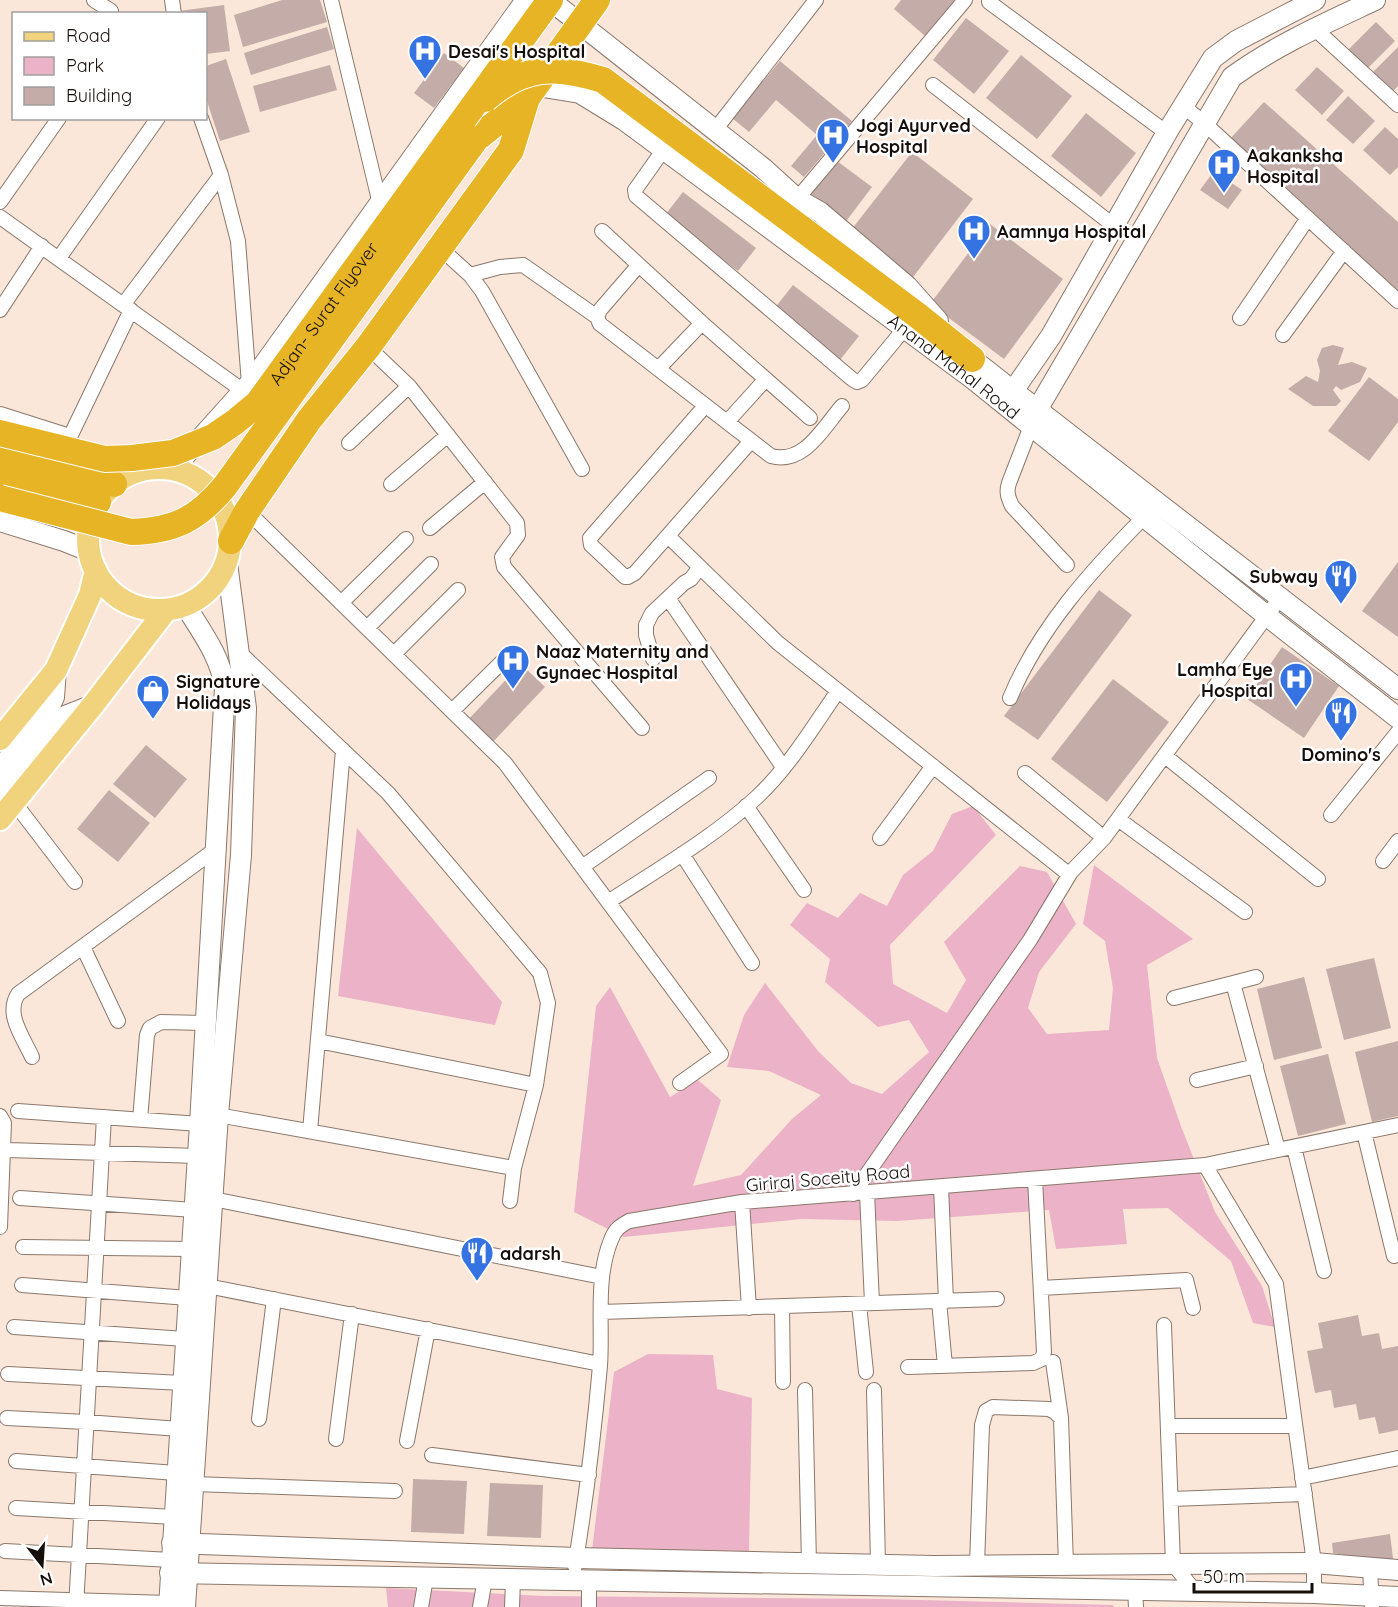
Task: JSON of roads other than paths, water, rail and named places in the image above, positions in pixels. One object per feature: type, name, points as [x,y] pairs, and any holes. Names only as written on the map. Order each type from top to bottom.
[{"type":"highway","name":"Adjan- Surat Flyover","points":[[0,433],[105,459],[172,453],[213,437],[235,422],[258,403],[550,0]]},
{"type":"highway","points":[[229,552],[247,511],[309,420],[368,347],[511,150],[532,92],[597,0]]},
{"type":"highway","points":[[466,115],[502,85],[532,73],[557,69],[578,72],[603,80],[911,321],[972,359]]},
{"type":"highway","name":"Adjan- Surat Flyover","points":[[0,498],[131,532],[152,531],[181,524],[201,512],[225,486],[476,139],[532,92]]},
{"type":"highway","points":[[0,454],[43,476],[106,493]]},
{"type":"highway","points":[[0,476],[43,476]]},
{"type":"main road","points":[[0,739],[56,670],[90,596],[92,561],[90,526],[106,493],[130,474],[149,469],[172,470],[189,474],[206,485],[220,501],[228,520],[229,552],[217,581],[203,595],[175,607],[144,608],[125,601],[108,588],[92,561]]},
{"type":"main road","points":[[5,804],[93,705],[175,607]]},
{"type":"street","points":[[94,0],[111,11]]},
{"type":"street","points":[[331,0],[380,204]]},
{"type":"street","points":[[172,470],[245,387],[526,0]]},
{"type":"street","name":"Anand Mahal Road","points":[[550,0],[763,168],[797,200],[820,212],[907,286],[972,359],[1012,391],[1032,413],[1144,517],[1398,718]]},
{"type":"street","points":[[715,130],[816,0]]},
{"type":"street","points":[[797,200],[965,0]]},
{"type":"street","points":[[1012,391],[1050,336],[1213,58],[1236,41],[1315,0]]},
{"type":"street","points":[[1066,565],[1012,506],[1007,491],[1032,413],[1074,351],[1232,77],[1314,28],[1375,0]]},
{"type":"street","points":[[989,2],[1167,133]]},
{"type":"street","points":[[1314,28],[1398,105]]},
{"type":"street","name":"Anand Mahal Road","points":[[484,60],[532,92],[580,93],[624,120],[911,321],[1398,689]]},
{"type":"street","points":[[933,85],[1113,225]]},
{"type":"street","points":[[1183,106],[1398,301]]},
{"type":"street","points":[[0,202],[58,120]]},
{"type":"street","points":[[59,258],[157,120]]},
{"type":"street","points":[[202,120],[221,175],[238,241],[245,387]]},
{"type":"street","points":[[664,149],[635,190],[636,196],[852,379],[857,382],[862,380],[911,321]]},
{"type":"street","points":[[69,439],[127,307],[221,175]]},
{"type":"street","points":[[0,218],[245,387]]},
{"type":"street","points":[[1240,318],[1308,218]]},
{"type":"street","points":[[602,231],[638,266],[810,418]]},
{"type":"street","points":[[0,310],[42,246]]},
{"type":"street","points":[[440,247],[470,275],[482,291],[582,469]]},
{"type":"street","points":[[1282,335],[1344,251]]},
{"type":"street","points":[[470,275],[500,267],[523,265],[597,317],[600,324],[771,456],[789,458],[808,446],[842,406]]},
{"type":"street","points":[[597,317],[600,310],[638,266]]},
{"type":"street","points":[[658,369],[702,323]]},
{"type":"street","points":[[368,347],[409,386],[517,523],[518,535],[502,557],[504,567],[642,728]]},
{"type":"street","points":[[727,422],[765,380]]},
{"type":"street","points":[[349,443],[409,386]]},
{"type":"street","points":[[705,406],[590,541],[591,545],[625,577],[628,578],[635,573],[751,441]]},
{"type":"street","points":[[0,417],[97,447],[149,469]]},
{"type":"street","points":[[391,484],[448,435]]},
{"type":"street","points":[[430,528],[485,482]]},
{"type":"street","points":[[247,511],[506,763],[721,1054],[680,1083]]},
{"type":"street","points":[[1010,698],[1032,653],[1075,592],[1107,554],[1144,517]]},
{"type":"street","points":[[0,521],[64,541],[92,561]]},
{"type":"street","points":[[668,536],[778,643],[1066,872],[1071,872]]},
{"type":"street","points":[[341,603],[406,539]]},
{"type":"street","points":[[177,1558],[194,1485],[218,1115],[241,855],[246,716],[229,552]]},
{"type":"street","points":[[367,628],[431,564]]},
{"type":"street","points":[[653,659],[646,635],[646,625],[652,613],[684,583],[692,579],[700,567]]},
{"type":"street","points":[[394,654],[458,590]]},
{"type":"street","points":[[668,598],[783,767]]},
{"type":"street","points":[[866,1372],[866,1304],[860,1193],[1030,940],[1071,872],[1104,838],[1279,599]]},
{"type":"street","points":[[0,1598],[174,1606],[177,1558],[174,1517],[176,1473],[200,1124],[225,688],[218,660],[175,607]]},
{"type":"street","points":[[238,651],[388,793],[540,973],[548,1003],[536,1085],[514,1168],[510,1202]]},
{"type":"street","points":[[452,711],[510,654]]},
{"type":"street","points":[[0,769],[49,708],[54,697],[56,670]]},
{"type":"street","points":[[608,902],[682,854],[758,796],[783,767],[838,692]]},
{"type":"street","points":[[1331,814],[1398,732]]},
{"type":"street","points":[[310,1131],[343,750]]},
{"type":"street","points":[[1165,756],[1318,879]]},
{"type":"street","points":[[880,838],[933,766]]},
{"type":"street","points":[[1025,773],[1104,838]]},
{"type":"street","points":[[582,867],[709,778]]},
{"type":"street","points":[[5,804],[75,882]]},
{"type":"street","points":[[746,806],[804,890]]},
{"type":"street","points":[[1118,819],[1245,912]]},
{"type":"street","points":[[1383,861],[1398,841]]},
{"type":"street","points":[[32,1057],[13,1015],[14,1001],[18,994],[216,849]]},
{"type":"street","points":[[682,854],[752,963]]},
{"type":"street","points":[[83,947],[118,1021]]},
{"type":"street","points":[[1174,998],[1256,977]]},
{"type":"street","points":[[1233,982],[1278,1150]]},
{"type":"street","points":[[140,1120],[147,1035],[150,1028],[161,1022],[206,1023]]},
{"type":"street","points":[[318,1041],[536,1085]]},
{"type":"street","points":[[1197,1080],[1256,1066]]},
{"type":"street","points":[[18,1111],[200,1124]]},
{"type":"street","points":[[218,1115],[514,1168]]},
{"type":"street","points":[[0,1116],[4,1123],[0,1227]]},
{"type":"street","points":[[76,1603],[104,1117]]},
{"type":"street","name":"Giriraj Soceity Road","points":[[589,1607],[577,1558],[589,1475],[600,1364],[602,1277],[610,1241],[617,1227],[629,1221],[742,1202],[1205,1165],[1398,1125]]},
{"type":"street","points":[[1364,1132],[1394,1256]]},
{"type":"street","points":[[1294,1147],[1324,1271]]},
{"type":"street","points":[[8,1150],[198,1156]]},
{"type":"street","points":[[1205,1165],[1275,1284],[1314,1563],[1314,1593]]},
{"type":"street","points":[[908,1367],[1033,1363],[1042,1359],[1044,1352],[1035,1179]]},
{"type":"street","points":[[941,1187],[945,1366]]},
{"type":"street","points":[[20,1198],[194,1210]]},
{"type":"street","points":[[213,1199],[602,1277]]},
{"type":"street","points":[[742,1202],[749,1308]]},
{"type":"street","points":[[23,1246],[191,1249]]},
{"type":"street","points":[[1041,1288],[1186,1280],[1193,1308]]},
{"type":"street","points":[[22,1285],[188,1298]]},
{"type":"street","points":[[207,1286],[600,1364]]},
{"type":"street","points":[[259,1419],[274,1299]]},
{"type":"street","points":[[601,1312],[997,1299]]},
{"type":"street","points":[[782,1307],[783,1382]]},
{"type":"street","points":[[336,1439],[352,1314]]},
{"type":"street","points":[[1164,1324],[1173,1564],[1195,1592]]},
{"type":"street","points":[[14,1327],[186,1340]]},
{"type":"street","points":[[407,1441],[428,1329]]},
{"type":"street","points":[[1053,1362],[1061,1418],[1066,1565]]},
{"type":"street","points":[[8,1374],[183,1383]]},
{"type":"street","points":[[806,1390],[809,1563]]},
{"type":"street","points":[[874,1390],[878,1564]]},
{"type":"street","points":[[977,1565],[982,1425],[986,1411],[993,1407],[1049,1409],[1061,1418]]},
{"type":"street","points":[[7,1418],[179,1429]]},
{"type":"street","points":[[1168,1426],[1295,1425]]},
{"type":"street","points":[[432,1455],[589,1475]]},
{"type":"street","points":[[1302,1478],[1398,1458]]},
{"type":"street","points":[[16,1461],[176,1473]]},
{"type":"street","points":[[194,1485],[394,1491]]},
{"type":"street","points":[[1171,1498],[1305,1494]]},
{"type":"street","points":[[16,1508],[174,1517]]},
{"type":"street","points":[[5,1551],[79,1556],[177,1558],[577,1558],[977,1565],[1314,1563],[1398,1570]]},
{"type":"street","points":[[177,1558],[426,1578],[1135,1599],[1195,1592],[1314,1593],[1371,1601],[1398,1597]]},
{"type":"street","points":[[1370,1568],[1371,1601]]},
{"type":"street","points":[[421,1607],[426,1578]]},
{"type":"street","points":[[480,1607],[485,1579]]},
{"type":"street","points":[[512,1607],[513,1580]]},
{"type":"place","name":"Desai's Hospital","points":[[425,80]]},
{"type":"place","name":"Jogi Ayurved Hospital","points":[[833,164]]},
{"type":"place","name":"Aakanksha Hospital","points":[[1224,194]]},
{"type":"place","name":"Aamnya Hospital","points":[[974,260]]},
{"type":"place","name":"Subway","points":[[1341,605]]},
{"type":"place","name":"Naaz Maternity and Gynaec Hospital","points":[[513,690]]},
{"type":"place","name":"Lamha Eye Hospital","points":[[1296,708]]},
{"type":"place","name":"Signature Holidays","points":[[153,720]]},
{"type":"place","name":"Domino's","points":[[1341,742]]},
{"type":"place","name":"adarsh","points":[[477,1282]]}]
